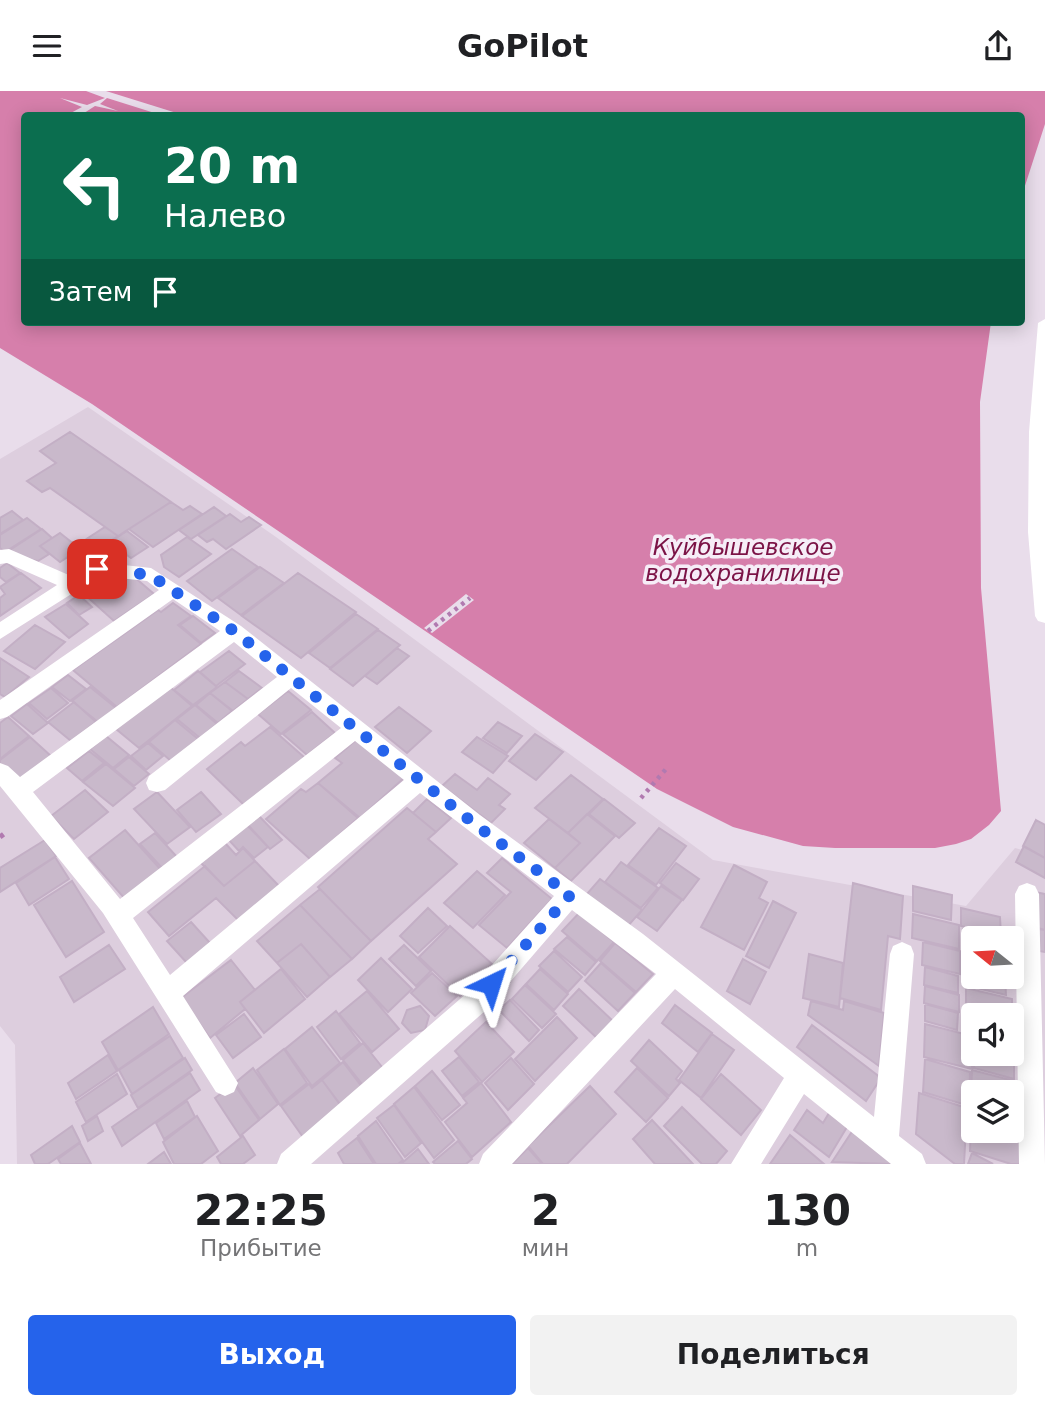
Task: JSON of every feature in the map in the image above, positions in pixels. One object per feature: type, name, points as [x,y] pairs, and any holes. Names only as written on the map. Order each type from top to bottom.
[{"type":"lane","points":[[1045,323],[1037,457],[1037,532],[1045,616]]},
{"type":"lane","points":[[0,557],[9,556],[72,583]]},
{"type":"lane","points":[[0,632],[97,569],[150,575],[234,631],[419,781],[674,973],[912,1164]]},
{"type":"lane","points":[[0,711],[173,590]]},
{"type":"lane","points":[[19,790],[234,631]]},
{"type":"lane","points":[[157,783],[291,677]]},
{"type":"lane","points":[[118,915],[355,729]]},
{"type":"lane","points":[[0,772],[19,790],[118,915],[225,1083]]},
{"type":"lane","points":[[168,993],[419,781]]},
{"type":"lane","points":[[1027,894],[1033,1164]]},
{"type":"lane","points":[[291,1164],[475,1002],[570,895]]},
{"type":"lane","points":[[885,1142],[902,954]]},
{"type":"lane","points":[[493,1164],[674,973]]},
{"type":"lane","points":[[744,1164],[801,1075]]},
{"type":"path","points":[[428,631],[470,598]]},
{"type":"path","points":[[641,798],[666,769]]},
{"type":"shaded area","points":[[88,407],[276,537],[713,860],[966,906],[1015,848],[1045,856],[1045,1164],[17,1164],[15,1045],[0,1026],[0,459]]},
{"type":"water","name":"Куйбышевское водохранилище","points":[[0,91],[1045,91],[1045,124],[1025,186],[1025,112],[21,112],[21,326],[990,326],[980,402],[981,588],[1001,811],[971,839],[935,848],[803,846],[733,827],[657,789],[92,404],[0,348]]},
{"type":"pier","points":[[86,91],[106,91],[173,112],[151,112],[107,98],[100,104],[118,111],[95,106],[86,112],[73,112],[82,107],[60,98],[87,105],[105,98]]},
{"type":"pier","points":[[466,594],[474,600],[432,633],[424,628]]},
{"type":"building","points":[[70,432],[171,502],[118,536],[50,488],[42,492],[27,481],[56,463],[40,451]]},
{"type":"building","points":[[171,502],[183,510],[190,506],[202,514],[153,547],[129,529]]},
{"type":"building","points":[[214,507],[226,516],[191,539],[179,530]]},
{"type":"building","points":[[12,511],[23,520],[0,534],[0,518]]},
{"type":"building","points":[[230,514],[241,522],[249,517],[261,525],[226,549],[213,539],[207,542],[198,535]]},
{"type":"building","points":[[27,518],[41,529],[5,552],[0,548],[0,535]]},
{"type":"building","points":[[105,527],[118,536],[101,547],[88,538]]},
{"type":"building","points":[[42,529],[52,538],[40,546],[49,554],[38,561],[21,558],[10,550]]},
{"type":"building","points":[[127,531],[148,547],[131,558],[110,542]]},
{"type":"building","points":[[60,533],[80,549],[60,562],[40,546]]},
{"type":"building","points":[[187,537],[211,554],[179,577],[164,567],[161,555]]},
{"type":"building","points":[[87,539],[100,548],[90,555],[78,544]]},
{"type":"building","points":[[232,549],[258,567],[212,601],[187,581]]},
{"type":"building","points":[[7,563],[20,573],[6,582],[0,577],[0,568]]},
{"type":"building","points":[[260,567],[284,583],[241,615],[218,598]]},
{"type":"building","points":[[21,573],[41,588],[0,616],[0,598],[5,594],[0,587]]},
{"type":"building","points":[[298,573],[356,612],[301,658],[242,616]]},
{"type":"building","points":[[133,576],[154,594],[114,621],[84,594],[104,582]]},
{"type":"building","points":[[79,595],[92,607],[79,615],[67,603]]},
{"type":"building","points":[[173,603],[191,616],[178,625],[201,644],[117,707],[73,670],[158,610],[161,612]]},
{"type":"building","points":[[66,604],[88,624],[69,638],[45,617]]},
{"type":"building","points":[[356,614],[378,629],[330,668],[309,653]]},
{"type":"building","points":[[193,616],[215,633],[201,643],[180,625]]},
{"type":"building","points":[[35,625],[65,642],[35,669],[4,651]]},
{"type":"building","points":[[378,630],[400,645],[353,686],[330,669]]},
{"type":"building","points":[[397,648],[409,656],[377,684],[365,676]]},
{"type":"building","points":[[229,651],[245,664],[216,686],[200,672]]},
{"type":"building","points":[[0,658],[29,677],[5,697],[0,694]]},
{"type":"building","points":[[198,671],[217,687],[193,705],[174,690]]},
{"type":"building","points":[[239,671],[262,688],[248,699],[225,682]]},
{"type":"building","points":[[68,675],[86,689],[70,701],[52,687]]},
{"type":"building","points":[[225,682],[248,699],[233,711],[210,693]]},
{"type":"building","points":[[90,687],[116,708],[98,722],[72,701]]},
{"type":"building","points":[[170,687],[192,706],[139,748],[116,729]]},
{"type":"building","points":[[51,688],[68,703],[47,719],[29,703]]},
{"type":"building","points":[[288,691],[311,710],[281,734],[258,714]]},
{"type":"building","points":[[210,693],[232,711],[218,723],[196,705]]},
{"type":"building","points":[[74,702],[96,722],[71,741],[48,722]]},
{"type":"building","points":[[27,704],[48,723],[33,734],[11,716]]},
{"type":"building","points":[[195,705],[217,724],[200,738],[177,719]]},
{"type":"building","points":[[399,707],[431,731],[407,753],[375,727]]},
{"type":"building","points":[[312,712],[335,733],[307,755],[283,734]]},
{"type":"building","points":[[8,717],[29,736],[0,759],[0,723]]},
{"type":"building","points":[[175,720],[198,739],[171,761],[149,742]]},
{"type":"building","points":[[498,722],[522,736],[507,753],[483,738]]},
{"type":"building","points":[[270,727],[305,758],[245,806],[207,769],[241,742],[245,746]]},
{"type":"building","points":[[535,734],[563,752],[536,780],[509,761]]},
{"type":"building","points":[[106,736],[129,755],[113,768],[90,749]]},
{"type":"building","points":[[30,737],[52,757],[16,784],[0,768],[0,760]]},
{"type":"building","points":[[477,737],[508,756],[493,773],[462,752]]},
{"type":"building","points":[[356,740],[404,778],[360,818],[318,783],[342,763],[335,758]]},
{"type":"building","points":[[148,743],[163,756],[146,770],[131,756]]},
{"type":"building","points":[[89,751],[104,763],[82,781],[67,768]]},
{"type":"building","points":[[129,757],[149,774],[134,786],[114,769]]},
{"type":"building","points":[[106,764],[135,788],[113,806],[83,782]]},
{"type":"building","points":[[455,774],[477,790],[488,778],[510,794],[499,805],[505,809],[491,823],[442,786]]},
{"type":"building","points":[[571,775],[603,799],[568,833],[535,808]]},
{"type":"building","points":[[318,783],[358,818],[311,860],[266,819],[301,789],[306,792]]},
{"type":"building","points":[[85,790],[108,812],[74,839],[51,816]]},
{"type":"building","points":[[157,792],[190,827],[167,844],[134,809]]},
{"type":"building","points":[[201,792],[221,814],[196,832],[177,810]]},
{"type":"building","points":[[427,799],[451,818],[436,832],[413,813]]},
{"type":"building","points":[[604,799],[635,823],[619,838],[589,814]]},
{"type":"building","points":[[407,808],[436,832],[428,839],[457,864],[371,941],[318,887]]},
{"type":"building","points":[[587,814],[615,836],[571,881],[555,868],[580,843],[568,833]]},
{"type":"building","points":[[259,816],[282,840],[270,849],[248,825]]},
{"type":"building","points":[[549,819],[580,843],[555,868],[524,843]]},
{"type":"building","points":[[1036,820],[1045,825],[1045,858],[1023,846]]},
{"type":"building","points":[[246,824],[268,847],[254,858],[243,847],[239,851],[227,838]]},
{"type":"building","points":[[659,828],[686,846],[656,885],[628,865]]},
{"type":"building","points":[[125,830],[162,871],[125,899],[89,858]]},
{"type":"building","points":[[155,833],[177,857],[163,869],[140,844]]},
{"type":"building","points":[[45,840],[56,856],[0,892],[0,868]]},
{"type":"building","points":[[225,843],[236,855],[243,848],[255,861],[224,886],[200,862]]},
{"type":"building","points":[[1024,846],[1045,858],[1045,878],[1016,862]]},
{"type":"building","points":[[55,857],[69,879],[29,905],[16,883]]},
{"type":"building","points":[[502,858],[552,899],[507,948],[479,925],[511,892],[487,873]]},
{"type":"building","points":[[255,861],[279,886],[238,920],[216,898],[169,936],[148,912],[205,866],[224,886]]},
{"type":"building","points":[[621,862],[658,888],[641,908],[605,882]]},
{"type":"building","points":[[676,863],[699,879],[683,900],[660,883]]},
{"type":"building","points":[[734,865],[767,882],[759,898],[768,903],[744,950],[701,927]]},
{"type":"building","points":[[477,871],[505,895],[473,928],[444,903]]},
{"type":"building","points":[[600,879],[642,910],[628,926],[586,895]]},
{"type":"building","points":[[72,881],[104,932],[66,957],[34,905]]},
{"type":"building","points":[[853,883],[903,896],[900,939],[888,936],[881,1010],[840,998]]},
{"type":"building","points":[[661,886],[682,900],[657,931],[637,917]]},
{"type":"building","points":[[913,886],[952,895],[951,920],[913,911]]},
{"type":"building","points":[[320,889],[371,941],[352,959],[300,905]]},
{"type":"building","points":[[1035,892],[1045,894],[1045,930],[1038,928]]},
{"type":"building","points":[[773,901],[796,913],[769,968],[746,956]]},
{"type":"building","points":[[300,905],[352,959],[330,977],[301,944],[277,963],[257,941]]},
{"type":"building","points":[[428,908],[447,926],[418,953],[400,936]]},
{"type":"building","points":[[961,908],[1000,917],[1000,926],[961,926]]},
{"type":"building","points":[[579,913],[614,942],[597,961],[562,931]]},
{"type":"building","points":[[913,914],[959,925],[959,949],[912,938]]},
{"type":"building","points":[[191,922],[210,943],[187,963],[167,941]]},
{"type":"building","points":[[450,926],[492,964],[460,996],[419,957]]},
{"type":"building","points":[[1038,929],[1045,930],[1045,952],[1039,951]]},
{"type":"building","points":[[567,937],[596,962],[585,975],[554,949]]},
{"type":"building","points":[[923,942],[960,951],[960,974],[922,965]]},
{"type":"building","points":[[615,943],[653,974],[636,992],[600,961]]},
{"type":"building","points":[[301,944],[330,977],[307,997],[277,963]]},
{"type":"building","points":[[109,945],[125,969],[74,1002],[60,977]]},
{"type":"building","points":[[404,945],[431,971],[416,986],[389,959]]},
{"type":"building","points":[[554,951],[582,977],[568,992],[539,966]]},
{"type":"building","points":[[809,954],[843,963],[839,1007],[803,998]]},
{"type":"building","points":[[381,958],[412,989],[388,1012],[358,980]]},
{"type":"building","points":[[743,959],[766,972],[750,1004],[727,991]]},
{"type":"building","points":[[231,960],[255,990],[240,1002],[245,1009],[210,1038],[181,998]]},
{"type":"building","points":[[601,963],[635,993],[618,1011],[585,981]]},
{"type":"building","points":[[925,967],[958,976],[958,993],[924,985]]},
{"type":"building","points":[[281,969],[305,999],[264,1033],[240,1002]]},
{"type":"building","points":[[540,969],[568,994],[554,1010],[526,984]]},
{"type":"building","points":[[432,973],[457,996],[435,1016],[411,993]]},
{"type":"building","points":[[525,985],[556,1014],[542,1028],[512,999]]},
{"type":"building","points":[[925,986],[959,995],[959,1012],[924,1003]]},
{"type":"building","points":[[579,989],[614,1022],[598,1039],[563,1006]]},
{"type":"building","points":[[966,989],[1012,999],[1012,1003],[966,1003]]},
{"type":"building","points":[[981,989],[1006,989],[1006,995]]},
{"type":"building","points":[[367,991],[399,1029],[372,1052],[339,1014]]},
{"type":"building","points":[[510,1000],[539,1030],[529,1041],[499,1010]]},
{"type":"building","points":[[811,1001],[843,1010],[844,1001],[884,1013],[879,1066],[808,1015]]},
{"type":"building","points":[[925,1004],[958,1013],[957,1030],[925,1021]]},
{"type":"building","points":[[675,1005],[712,1033],[698,1052],[662,1023]]},
{"type":"building","points":[[420,1006],[429,1016],[425,1030],[411,1033],[402,1023],[407,1010]]},
{"type":"building","points":[[153,1007],[169,1034],[118,1070],[102,1042]]},
{"type":"building","points":[[336,1011],[360,1043],[341,1059],[317,1027]]},
{"type":"building","points":[[244,1014],[261,1037],[233,1058],[216,1035]]},
{"type":"building","points":[[557,1017],[577,1038],[535,1081],[515,1059]]},
{"type":"building","points":[[486,1022],[514,1052],[482,1082],[455,1051]]},
{"type":"building","points":[[925,1024],[961,1033],[961,1066],[972,1066],[972,1069],[924,1057]]},
{"type":"building","points":[[812,1025],[881,1078],[866,1101],[797,1047]]},
{"type":"building","points":[[312,1027],[340,1063],[312,1086],[285,1049]]},
{"type":"building","points":[[712,1034],[734,1050],[701,1098],[679,1080]]},
{"type":"building","points":[[170,1036],[183,1058],[132,1094],[119,1070]]},
{"type":"building","points":[[649,1040],[682,1071],[676,1079],[680,1083],[669,1096],[631,1061]]},
{"type":"building","points":[[363,1043],[386,1072],[366,1089],[343,1060]]},
{"type":"building","points":[[284,1049],[307,1083],[280,1105],[257,1070]]},
{"type":"building","points":[[108,1055],[117,1071],[76,1099],[68,1083]]},
{"type":"building","points":[[459,1057],[479,1082],[462,1096],[442,1071]]},
{"type":"building","points":[[185,1058],[192,1070],[138,1108],[131,1095]]},
{"type":"building","points":[[511,1058],[534,1084],[508,1110],[485,1083]]},
{"type":"building","points":[[925,1059],[970,1072],[970,1080],[961,1080],[961,1104],[923,1092]]},
{"type":"building","points":[[343,1062],[365,1091],[343,1108],[322,1080]]},
{"type":"building","points":[[1014,1066],[1014,1079],[974,1068]]},
{"type":"building","points":[[253,1068],[278,1104],[260,1119],[235,1083]]},
{"type":"building","points":[[637,1068],[668,1098],[646,1122],[615,1092]]},
{"type":"building","points":[[972,1070],[1010,1080],[972,1080]]},
{"type":"building","points":[[432,1071],[460,1105],[442,1120],[415,1086]]},
{"type":"building","points":[[190,1073],[200,1090],[122,1146],[112,1127]]},
{"type":"building","points":[[117,1074],[127,1094],[86,1122],[76,1102]]},
{"type":"building","points":[[721,1074],[761,1110],[741,1135],[701,1099]]},
{"type":"building","points":[[322,1080],[341,1106],[303,1137],[281,1106],[309,1084],[312,1088]]},
{"type":"building","points":[[481,1083],[511,1122],[472,1157],[445,1122],[467,1103],[463,1098]]},
{"type":"building","points":[[234,1084],[259,1120],[240,1136],[215,1098]]},
{"type":"building","points":[[590,1086],[616,1114],[567,1164],[543,1164],[528,1146]]},
{"type":"building","points":[[414,1087],[454,1140],[434,1158],[394,1104]]},
{"type":"building","points":[[919,1093],[961,1106],[961,1143],[965,1143],[964,1164],[955,1164],[916,1134]]},
{"type":"building","points":[[187,1101],[195,1117],[164,1139],[156,1123]]},
{"type":"building","points":[[394,1105],[421,1143],[405,1157],[377,1118]]},
{"type":"building","points":[[682,1107],[727,1151],[716,1164],[702,1164],[664,1126]]},
{"type":"building","points":[[832,1108],[850,1122],[829,1157],[794,1130],[807,1110],[823,1123]]},
{"type":"building","points":[[97,1116],[103,1131],[88,1141],[82,1126]]},
{"type":"building","points":[[197,1116],[218,1151],[201,1164],[174,1164],[163,1142]]},
{"type":"building","points":[[652,1120],[693,1164],[655,1164],[633,1139]]},
{"type":"building","points":[[376,1121],[403,1160],[398,1164],[376,1164],[358,1136]]},
{"type":"building","points":[[72,1126],[80,1142],[48,1164],[35,1164],[31,1155]]},
{"type":"building","points":[[855,1127],[894,1159],[891,1164],[832,1162]]},
{"type":"building","points":[[790,1135],[824,1164],[770,1164]]},
{"type":"building","points":[[243,1136],[255,1155],[243,1164],[221,1164],[217,1157]]},
{"type":"building","points":[[357,1138],[374,1164],[344,1164],[338,1153]]},
{"type":"building","points":[[458,1141],[472,1159],[466,1164],[433,1162]]},
{"type":"building","points":[[80,1143],[91,1164],[61,1164],[58,1159]]},
{"type":"building","points":[[970,1143],[1021,1143],[1020,1164],[1011,1164],[970,1151]]},
{"type":"building","points":[[528,1148],[542,1164],[512,1164]]},
{"type":"building","points":[[418,1149],[429,1164],[401,1164]]},
{"type":"building","points":[[164,1152],[171,1164],[148,1164]]},
{"type":"building","points":[[972,1153],[993,1164],[968,1164]]},
{"type":"route","points":[[97,569],[150,575],[234,631],[472,822],[570,895],[491,984]]}]
